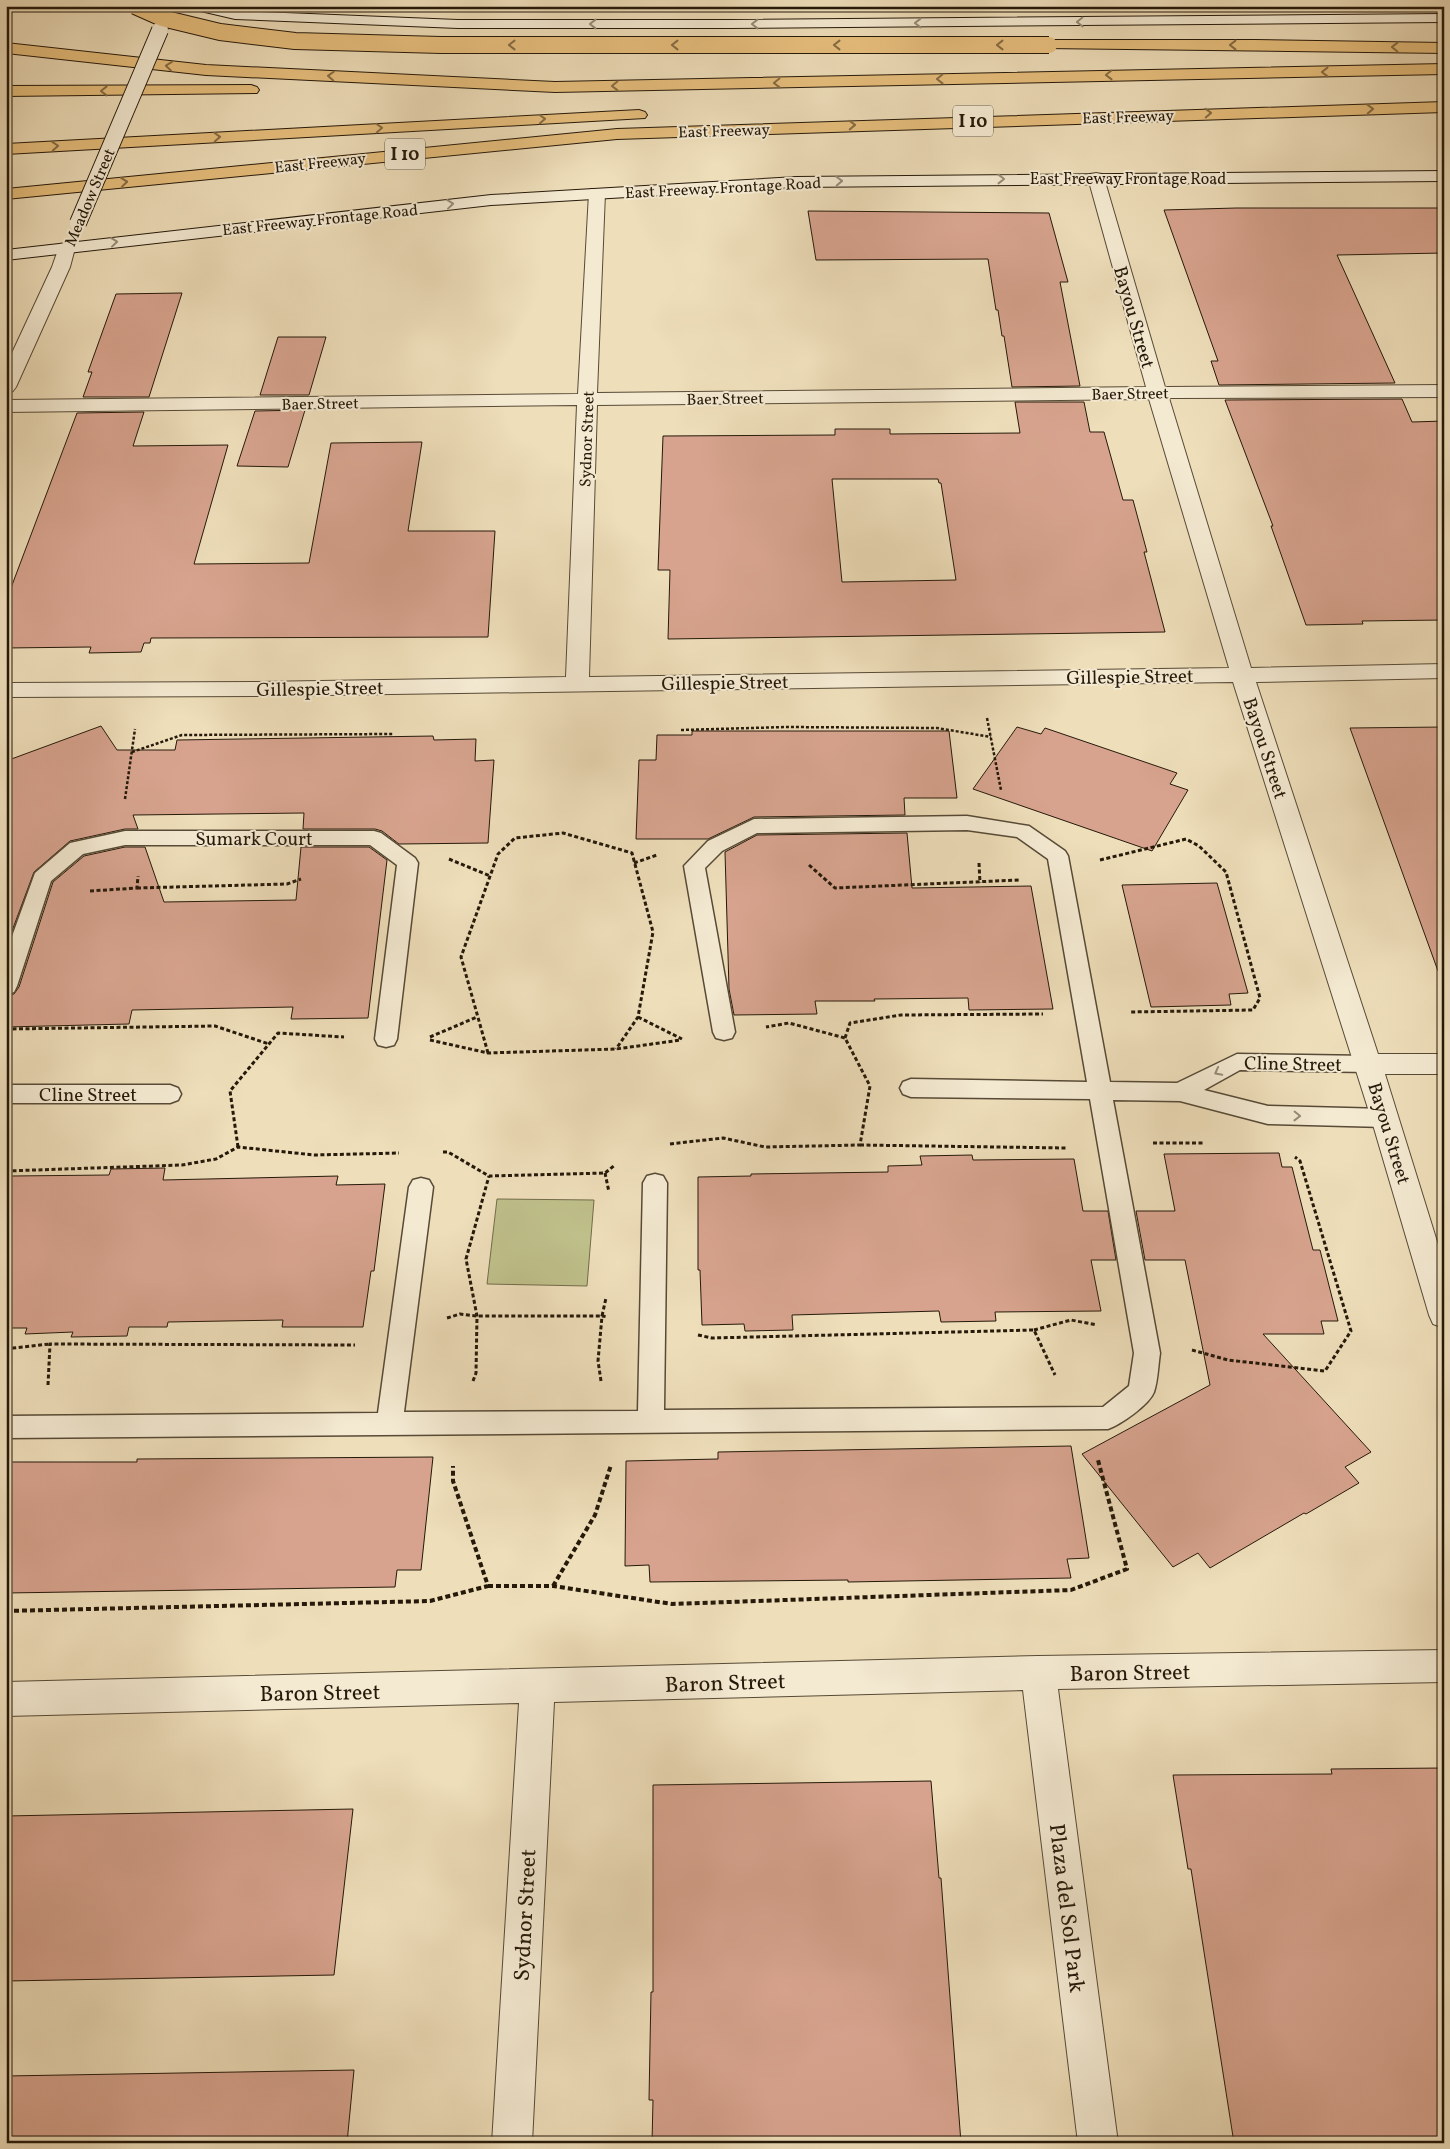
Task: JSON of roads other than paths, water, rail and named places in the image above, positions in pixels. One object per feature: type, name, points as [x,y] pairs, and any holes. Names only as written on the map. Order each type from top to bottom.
[{"type":"highway","points":[[135,6],[162,18],[220,32],[295,41],[441,45],[1255,45],[1444,48]]},
{"type":"highway","name":"I 10","points":[[6,48],[206,70],[555,87],[1444,69]]},
{"type":"highway","points":[[286,89],[555,87]]},
{"type":"highway","points":[[6,92],[266,90]]},
{"type":"highway","name":"East Freeway","points":[[6,194],[617,134],[1444,106]]},
{"type":"highway","points":[[792,113],[1142,115]]},
{"type":"highway","points":[[6,149],[574,117],[653,115]]},
{"type":"highway","points":[[6,210],[325,173],[804,127]]},
{"type":"street","name":"Meadow Street","points":[[6,387],[61,267],[66,248],[170,6]]},
{"type":"street","points":[[197,6],[244,15],[458,24],[730,24],[1444,18]]},
{"type":"street","name":"East Freeway Frontage Road","points":[[6,255],[491,200],[597,193],[816,182],[1444,176]]},
{"type":"street","name":"Bayou Street","points":[[1096,178],[1157,392],[1242,674],[1369,1064],[1444,1315]]},
{"type":"street","name":"Sydnor Street","points":[[577,684],[587,400],[597,193]]},
{"type":"street","name":"Baer Street","points":[[6,406],[1157,392],[1444,391]]},
{"type":"street","name":"Gillespie Street","points":[[6,690],[257,689],[969,680],[1444,671]]},
{"type":"street","name":"Cline Street","points":[[1369,1064],[1444,1064]]},
{"type":"street","name":"Baron Street","points":[[6,1699],[1038,1673],[1444,1666]]},
{"type":"street","name":"Plaza del Sol Park","points":[[1038,1673],[1098,2143]]},
{"type":"street","name":"Sydnor Street","points":[[512,2143],[537,1687]]},
{"type":"lane","points":[[6,1427],[1108,1418],[1142,1392],[1147,1353],[1058,856],[1022,831],[967,823],[754,826],[715,846],[694,866],[724,1032]]},
{"type":"lane","name":"Sumark Court","points":[[6,986],[42,878],[76,848],[125,838],[374,838],[408,863],[386,1039]]},
{"type":"lane","name":"Cline Street","points":[[1180,1092],[1238,1062],[1369,1064]]},
{"type":"lane","name":"Cline Street","points":[[911,1088],[1180,1092],[1268,1115],[1386,1118]]},
{"type":"lane","name":"Cline Street","points":[[6,1094],[170,1094]]},
{"type":"lane","points":[[651,1422],[655,1183]]},
{"type":"lane","points":[[390,1423],[420,1187]]}]
